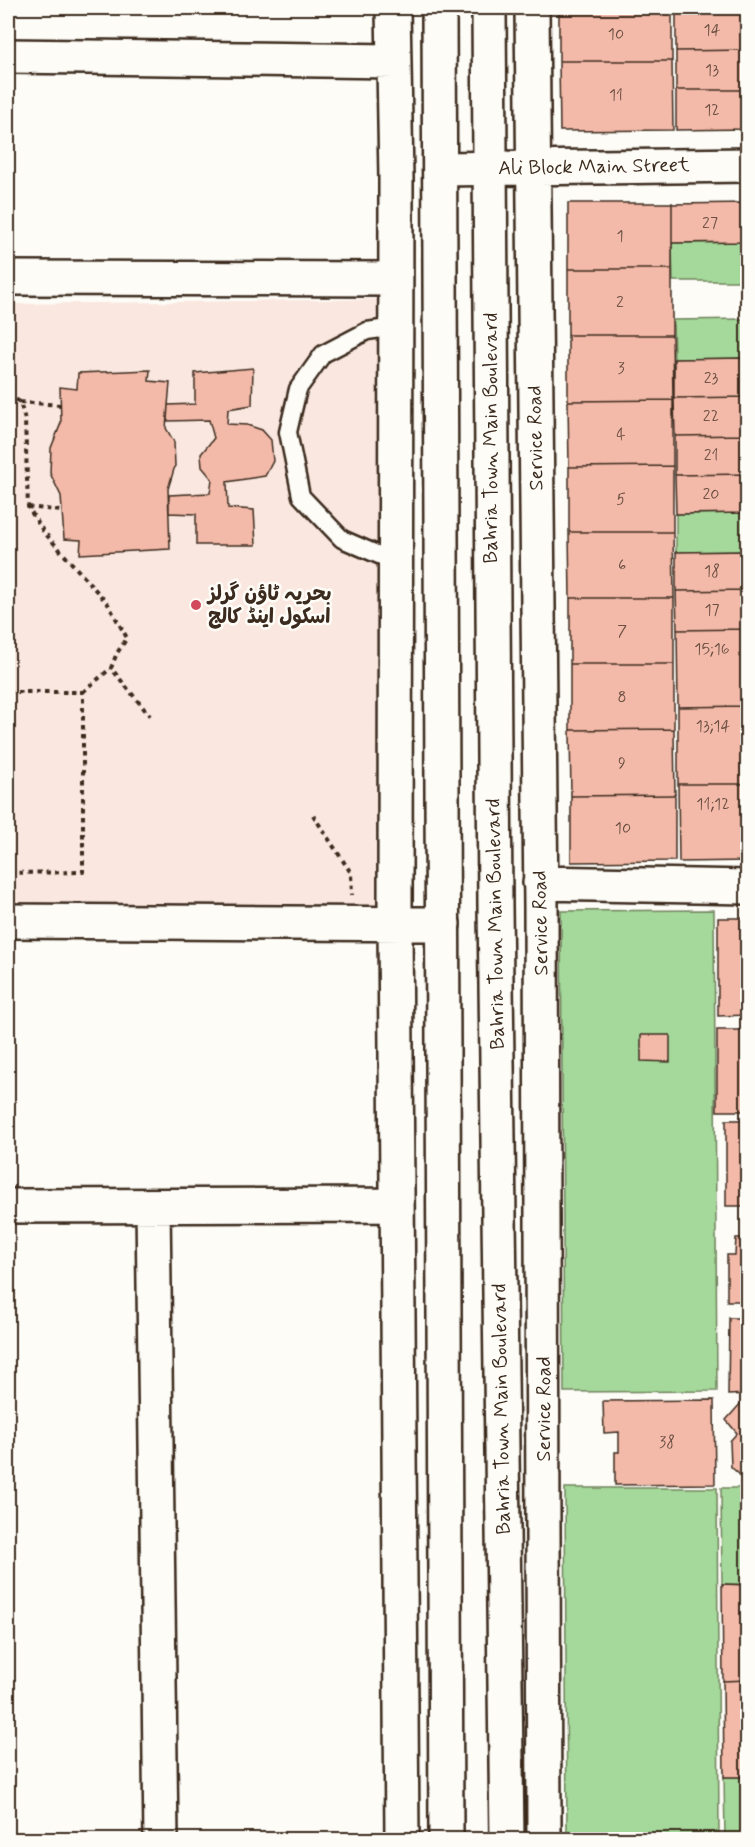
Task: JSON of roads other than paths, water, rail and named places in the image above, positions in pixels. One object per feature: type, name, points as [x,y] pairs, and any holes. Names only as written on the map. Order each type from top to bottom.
[{"type":"street","points":[[393,8],[395,923],[402,1839]]},
{"type":"street","points":[[440,8],[446,1839]]},
{"type":"street","name":"Bahria Town Main Boulevard","points":[[489,8],[495,906],[507,1839]]},
{"type":"street","name":"Service Road","points":[[532,8],[541,895],[544,1839]]},
{"type":"street","points":[[8,56],[394,61]]},
{"type":"street","name":"Ali Block Main Street","points":[[441,169],[747,165]]},
{"type":"street","points":[[8,278],[395,279]]},
{"type":"street","points":[[495,906],[541,895],[747,887]]},
{"type":"street","points":[[8,921],[443,924]]},
{"type":"street","points":[[8,1206],[397,1205]]},
{"type":"street","points":[[153,1206],[161,1839]]},
{"type":"lane","points":[[395,331],[381,329],[367,331],[323,354],[298,389],[288,432],[302,496],[342,539],[395,562]]},
{"type":"place","name":"بحریہ ٹاؤن گرلز اسکول اینڈ کالج","points":[[196,605]]}]
